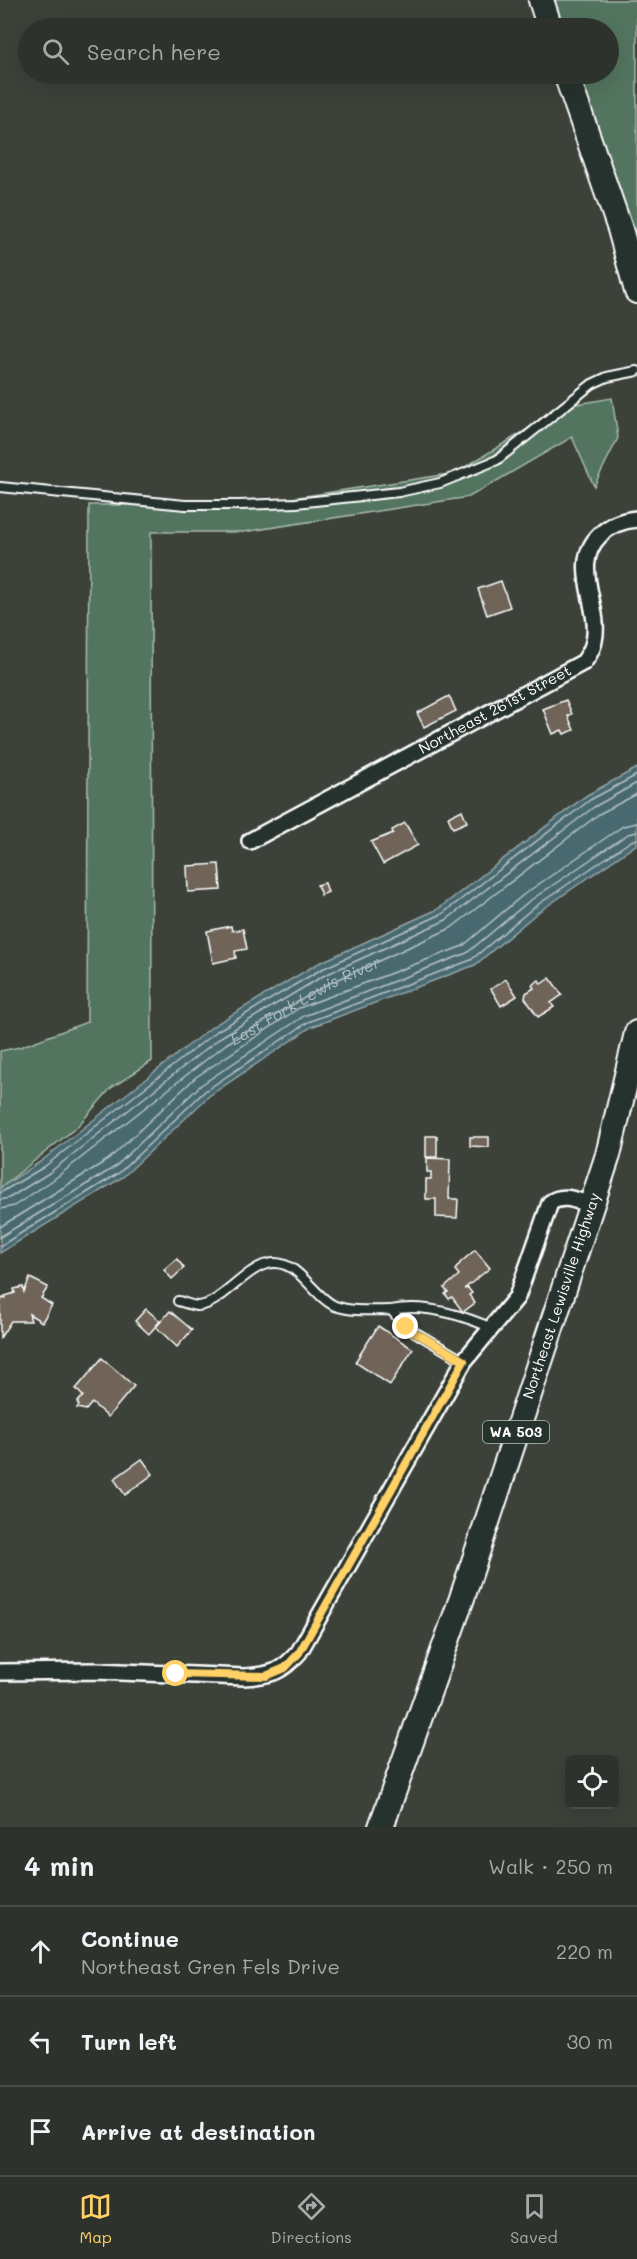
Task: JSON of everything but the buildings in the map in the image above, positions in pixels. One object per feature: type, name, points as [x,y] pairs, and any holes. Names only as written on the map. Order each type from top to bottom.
[{"type":"main road","points":[[541,0],[547,18]]},
{"type":"main road","points":[[570,84],[633,257],[637,291]]},
{"type":"main road","name":"Northeast Lewisville Highway","points":[[381,1827],[459,1608],[591,1205],[620,1110],[637,1033]]},
{"type":"street","name":"Northeast 261st Street","points":[[250,841],[584,662],[594,642],[594,622],[586,582],[587,560],[593,542],[606,529],[621,521],[637,519]]},
{"type":"street","points":[[0,1672],[96,1671],[244,1677],[266,1676],[285,1668],[299,1653],[464,1361],[517,1297],[550,1203],[556,1198],[566,1197],[591,1205]]},
{"type":"lane","points":[[0,487],[185,505],[306,502],[399,492],[440,483],[497,460],[592,384],[607,377],[637,371]]},
{"type":"lane","points":[[178,1301],[197,1306],[214,1300],[248,1275],[267,1264],[275,1264],[283,1265],[301,1275],[322,1299],[337,1306],[391,1310],[405,1307],[470,1318],[492,1328]]},
{"type":"lane","points":[[391,1310],[406,1327],[464,1361]]},
{"type":"green space","points":[[541,0],[637,0],[637,291],[569,84],[619,84],[619,18],[547,18]]},
{"type":"green space","points":[[612,398],[618,438],[594,486],[572,437],[469,497],[243,532],[151,532],[152,1061],[111,1088],[77,1127],[0,1188],[0,1051],[20,1047],[87,1022],[89,505],[247,505],[455,473],[566,406]]},
{"type":"water","name":"East Fork Lewis River","points":[[637,768],[637,844],[537,913],[475,965],[311,1027],[209,1096],[123,1177],[0,1253],[0,1188],[40,1162],[213,1026],[317,964],[438,909],[587,795]]},
{"type":"route","points":[[176,1674],[266,1676],[285,1668],[299,1653],[464,1361],[406,1327]]}]
